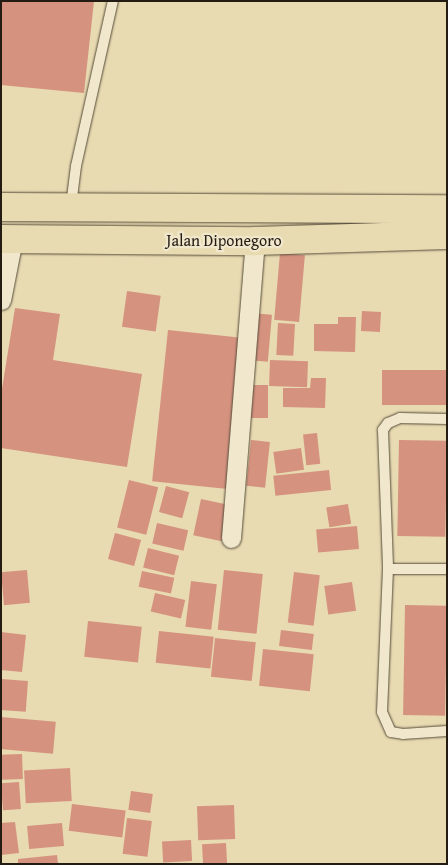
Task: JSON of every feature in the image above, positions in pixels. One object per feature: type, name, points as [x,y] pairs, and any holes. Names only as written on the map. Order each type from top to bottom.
[{"type":"highway","name":"Jalan Diponegoro","points":[[1,208],[447,209]]},
{"type":"highway","name":"Jalan Diponegoro","points":[[7,239],[255,241],[447,235]]},
{"type":"street","points":[[1,300],[7,239]]},
{"type":"street","points":[[231,538],[255,241]]},
{"type":"lane","points":[[70,209],[76,166],[113,1]]},
{"type":"lane","points":[[447,419],[400,418],[388,422],[383,430],[388,569],[385,722],[391,732],[403,734],[447,731]]},
{"type":"lane","points":[[388,569],[447,569]]},
{"type":"building","points":[[1,1],[94,1],[84,93],[1,85]]},
{"type":"building","points":[[280,253],[305,255],[299,322],[274,320]]},
{"type":"building","points":[[127,291],[161,296],[156,331],[122,327]]},
{"type":"building","points":[[15,308],[60,314],[53,360],[142,374],[127,467],[1,448],[1,395]]},
{"type":"building","points":[[362,311],[381,312],[380,332],[361,331]]},
{"type":"building","points":[[251,313],[272,315],[268,362],[247,360]]},
{"type":"building","points":[[338,317],[356,317],[355,352],[314,351],[314,324],[338,324]]},
{"type":"building","points":[[278,323],[295,324],[293,356],[276,355]]},
{"type":"building","points":[[168,330],[244,338],[228,489],[152,481]]},
{"type":"building","points":[[270,360],[308,361],[307,387],[269,386]]},
{"type":"building","points":[[382,370],[447,370],[447,405],[382,405]]},
{"type":"building","points":[[311,378],[326,378],[325,408],[283,407],[283,388],[310,388]]},
{"type":"building","points":[[248,385],[268,385],[268,418],[248,418]]},
{"type":"building","points":[[317,433],[320,464],[306,465],[303,434]]},
{"type":"building","points":[[251,440],[270,442],[265,488],[246,486]]},
{"type":"building","points":[[399,440],[447,441],[445,537],[397,536]]},
{"type":"building","points":[[301,448],[304,470],[276,474],[273,452]]},
{"type":"building","points":[[329,470],[331,490],[275,496],[273,476]]},
{"type":"building","points":[[129,480],[158,487],[146,535],[117,528]]},
{"type":"building","points":[[166,486],[189,492],[182,518],[159,512]]},
{"type":"building","points":[[201,499],[229,505],[222,541],[193,535]]},
{"type":"building","points":[[348,504],[351,524],[329,527],[326,507]]},
{"type":"building","points":[[157,523],[188,530],[183,551],[152,543]]},
{"type":"building","points":[[357,526],[359,549],[318,552],[316,530]]},
{"type":"building","points":[[115,533],[141,540],[134,566],[108,559]]},
{"type":"building","points":[[148,548],[179,556],[174,575],[143,567]]},
{"type":"building","points":[[27,570],[30,603],[4,605],[1,572]]},
{"type":"building","points":[[224,570],[263,574],[257,634],[218,630]]},
{"type":"building","points":[[142,571],[174,578],[171,594],[139,587]]},
{"type":"building","points":[[294,572],[320,575],[314,626],[288,623]]},
{"type":"building","points":[[191,581],[217,584],[211,630],[185,627]]},
{"type":"building","points":[[352,582],[356,611],[328,615],[324,586]]},
{"type":"building","points":[[155,593],[185,600],[181,618],[151,612]]},
{"type":"building","points":[[405,605],[447,606],[445,716],[403,715]]},
{"type":"building","points":[[88,621],[142,627],[138,662],[84,657]]},
{"type":"building","points":[[281,630],[314,634],[312,650],[279,646]]},
{"type":"building","points":[[159,631],[214,637],[210,669],[156,663]]},
{"type":"building","points":[[1,632],[26,635],[22,672],[1,670]]},
{"type":"building","points":[[215,638],[256,642],[252,681],[211,677]]},
{"type":"building","points":[[263,649],[314,654],[310,691],[259,686]]},
{"type":"building","points":[[1,679],[28,681],[26,712],[1,710]]},
{"type":"building","points":[[1,717],[56,722],[53,754],[1,749]]},
{"type":"building","points":[[22,754],[23,779],[2,780],[1,755]]},
{"type":"building","points":[[70,768],[72,801],[26,803],[24,770]]},
{"type":"building","points":[[19,782],[21,809],[3,810],[1,783]]},
{"type":"building","points":[[131,791],[153,794],[150,813],[128,810]]},
{"type":"building","points":[[72,804],[126,811],[122,837],[69,831]]},
{"type":"building","points":[[234,805],[235,839],[198,840],[197,806]]},
{"type":"building","points":[[127,818],[152,821],[147,857],[123,854]]},
{"type":"building","points":[[15,822],[19,853],[1,855],[1,823]]},
{"type":"building","points":[[62,823],[64,846],[29,849],[27,826]]},
{"type":"building","points":[[191,840],[192,861],[163,862],[162,842]]},
{"type":"building","points":[[226,843],[227,864],[203,864],[202,844]]},
{"type":"building","points":[[57,855],[58,864],[18,864],[18,859]]}]
